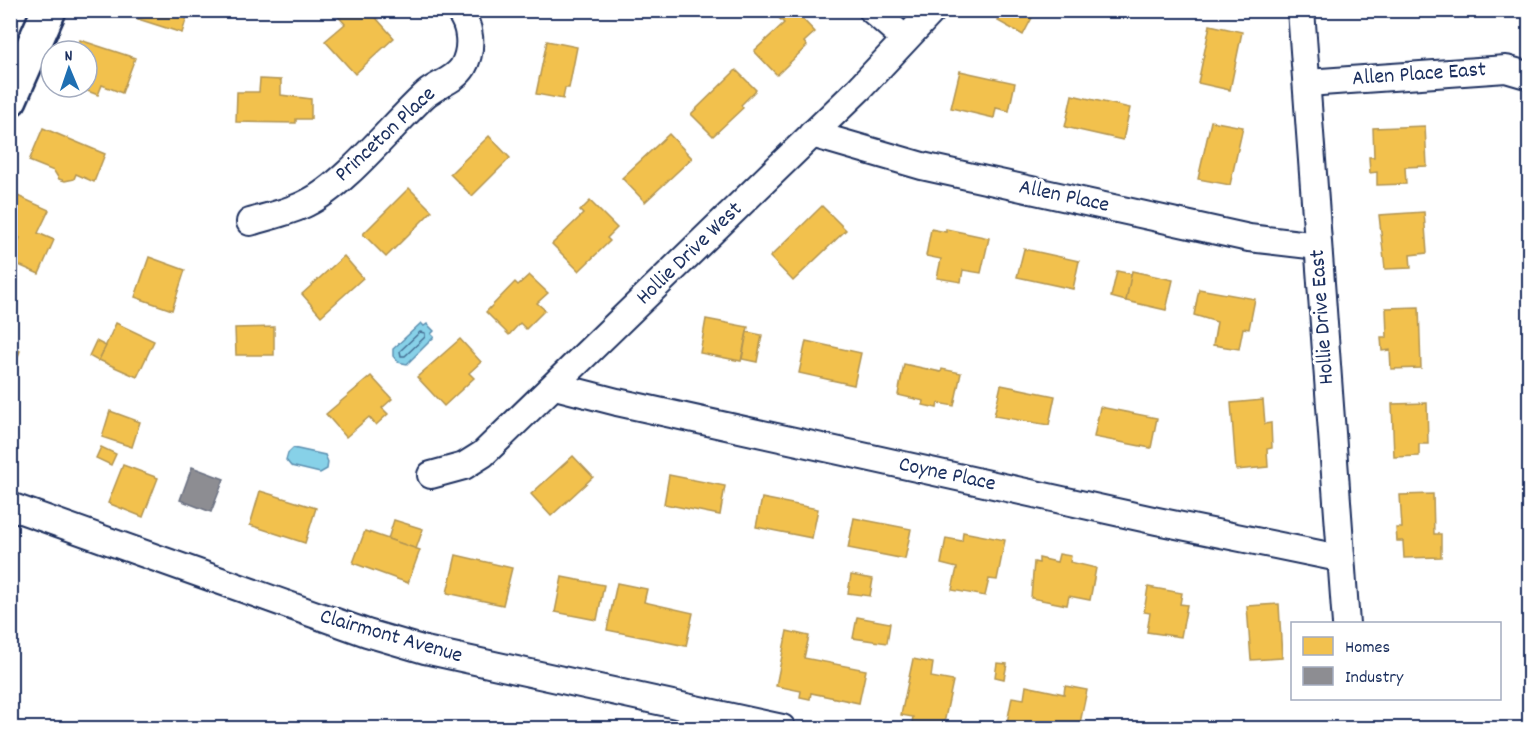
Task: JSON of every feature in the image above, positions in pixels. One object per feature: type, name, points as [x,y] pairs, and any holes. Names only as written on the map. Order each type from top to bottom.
[{"type":"street","points":[[10,99],[49,10]]},
{"type":"street","name":"Princeton Place","points":[[250,222],[308,203],[335,182],[429,92],[452,78],[463,67],[469,44],[467,26],[458,10]]},
{"type":"street","points":[[872,10],[905,39]]},
{"type":"street","name":"Hollie Drive West","points":[[431,475],[464,466],[483,454],[812,134],[933,10]]},
{"type":"street","name":"Hollie Drive East","points":[[1301,10],[1339,558],[1346,622]]},
{"type":"street","name":"Allen Place East","points":[[1307,83],[1506,69],[1530,76]]},
{"type":"street","name":"Allen Place","points":[[812,134],[922,166],[1250,238],[1318,246]]},
{"type":"street","name":"Coyne Place","points":[[555,386],[651,410],[1339,558]]},
{"type":"street","name":"Clairmont Avenue","points":[[10,506],[376,636],[425,650],[782,729]]},
{"type":"water","points":[[421,323],[424,326],[427,324],[434,331],[431,334],[434,337],[407,364],[398,362],[393,356],[393,349]]},
{"type":"water","points":[[293,448],[325,455],[328,462],[327,469],[320,473],[291,466],[286,460]]},
{"type":"building: Homes","points":[[141,10],[189,10],[182,33],[138,19]]},
{"type":"building: Homes","points":[[337,10],[369,10],[394,38],[355,74],[325,41],[345,24],[335,13]]},
{"type":"building: Homes","points":[[781,10],[794,10],[815,32],[804,42],[807,46],[777,75],[754,51],[784,23],[776,15]]},
{"type":"building: Homes","points":[[1004,10],[1036,10],[1023,35],[998,21]]},
{"type":"building: Homes","points":[[1210,25],[1242,32],[1230,90],[1198,83]]},
{"type":"building: Homes","points":[[547,41],[577,47],[569,88],[565,88],[563,99],[536,94]]},
{"type":"building: Homes","points":[[99,46],[135,58],[122,93],[102,85],[99,92]]},
{"type":"building: Homes","points":[[736,70],[756,90],[741,105],[743,108],[713,136],[691,114]]},
{"type":"building: Homes","points":[[960,71],[1015,83],[1009,111],[996,108],[994,118],[951,108]]},
{"type":"building: Homes","points":[[260,79],[281,80],[281,95],[311,99],[311,119],[296,119],[296,123],[236,122],[237,92],[259,92]]},
{"type":"building: Homes","points":[[1072,95],[1130,108],[1123,140],[1065,127]]},
{"type":"building: Homes","points":[[1211,121],[1243,127],[1230,185],[1198,179]]},
{"type":"building: Homes","points":[[1425,126],[1427,166],[1405,167],[1406,184],[1377,185],[1377,172],[1370,173],[1369,157],[1374,157],[1373,128]]},
{"type":"building: Homes","points":[[43,128],[105,154],[94,182],[76,174],[74,179],[65,181],[59,179],[54,171],[29,161]]},
{"type":"building: Homes","points":[[669,134],[692,158],[645,202],[622,178]]},
{"type":"building: Homes","points":[[489,136],[510,158],[472,196],[450,174]]},
{"type":"building: Homes","points":[[409,188],[432,211],[386,257],[363,234]]},
{"type":"building: Homes","points":[[11,193],[49,210],[38,233],[54,240],[39,274],[10,261],[20,238],[10,234]]},
{"type":"building: Homes","points":[[590,201],[617,228],[607,238],[610,241],[579,271],[552,244],[583,214],[580,211]]},
{"type":"building: Homes","points":[[822,206],[846,230],[793,281],[770,257]]},
{"type":"building: Homes","points":[[1424,212],[1427,253],[1410,255],[1411,268],[1385,269],[1379,215]]},
{"type":"building: Homes","points":[[931,229],[946,232],[946,229],[989,238],[981,273],[963,270],[961,282],[937,278],[941,259],[926,256]]},
{"type":"building: Homes","points":[[1024,249],[1079,261],[1073,289],[1017,277]]},
{"type":"building: Homes","points":[[344,256],[363,278],[321,316],[302,294]]},
{"type":"building: Homes","points":[[149,257],[185,270],[172,310],[135,297]]},
{"type":"building: Homes","points":[[1117,271],[1132,274],[1126,301],[1111,297]]},
{"type":"building: Homes","points":[[1132,271],[1173,280],[1166,310],[1126,301]]},
{"type":"building: Homes","points":[[529,275],[548,293],[537,303],[545,310],[526,329],[520,323],[509,335],[486,312],[515,282],[518,285]]},
{"type":"building: Homes","points":[[1199,289],[1255,299],[1249,329],[1243,328],[1239,349],[1213,345],[1217,322],[1194,315]]},
{"type":"building: Homes","points":[[1419,307],[1421,368],[1391,369],[1390,350],[1382,351],[1381,337],[1387,337],[1386,308]]},
{"type":"building: Homes","points":[[706,319],[748,327],[741,361],[700,353]]},
{"type":"building: Homes","points":[[116,323],[154,341],[137,377],[99,360]]},
{"type":"building: Homes","points":[[274,327],[274,355],[236,355],[235,328]]},
{"type":"building: Homes","points":[[747,332],[762,335],[757,362],[742,359]]},
{"type":"building: Homes","points":[[460,339],[481,362],[469,373],[474,378],[444,406],[417,377]]},
{"type":"building: Homes","points":[[96,341],[106,346],[98,361],[89,356]]},
{"type":"building: Homes","points":[[806,341],[861,353],[854,385],[799,373]]},
{"type":"building: Homes","points":[[10,347],[20,351],[10,377]]},
{"type":"building: Homes","points":[[904,364],[941,372],[942,369],[961,373],[954,406],[938,403],[937,408],[923,405],[924,401],[898,395]]},
{"type":"building: Homes","points":[[371,376],[392,399],[382,408],[388,414],[376,425],[369,417],[346,437],[326,414]]},
{"type":"building: Homes","points":[[1001,385],[1055,396],[1049,425],[994,416]]},
{"type":"building: Homes","points":[[1263,400],[1265,424],[1271,423],[1272,448],[1267,449],[1268,467],[1236,470],[1231,403]]},
{"type":"building: Homes","points":[[1427,403],[1428,444],[1419,444],[1419,456],[1394,457],[1392,404]]},
{"type":"building: Homes","points":[[1100,407],[1157,418],[1151,448],[1094,437]]},
{"type":"building: Homes","points":[[110,411],[140,422],[132,447],[102,437]]},
{"type":"building: Homes","points":[[101,447],[116,454],[111,465],[96,458]]},
{"type":"building: Homes","points":[[573,456],[593,477],[551,516],[531,494]]},
{"type":"building: Homes","points":[[123,465],[158,478],[143,517],[108,503]]},
{"type":"building: Homes","points":[[669,475],[725,486],[720,515],[664,504]]},
{"type":"building: Homes","points":[[260,491],[316,508],[305,543],[250,525]]},
{"type":"building: Homes","points":[[1433,494],[1434,534],[1441,534],[1441,557],[1404,558],[1403,541],[1397,541],[1396,528],[1402,528],[1400,495]]},
{"type":"building: Homes","points":[[762,498],[818,509],[812,538],[756,527]]},
{"type":"building: Homes","points":[[854,518],[911,529],[905,559],[848,548]]},
{"type":"building: Homes","points":[[394,520],[423,529],[416,549],[388,539]]},
{"type":"building: Homes","points":[[365,531],[420,550],[408,583],[353,563]]},
{"type":"building: Homes","points":[[963,532],[1005,540],[997,580],[989,579],[985,596],[952,590],[957,568],[941,564],[946,538],[962,541]]},
{"type":"building: Homes","points":[[1059,554],[1071,556],[1070,562],[1096,568],[1090,600],[1069,596],[1067,605],[1031,598],[1034,562],[1039,563],[1039,558],[1057,562]]},
{"type":"building: Homes","points":[[456,555],[512,568],[503,605],[447,593]]},
{"type":"building: Homes","points":[[851,575],[873,579],[870,596],[848,593]]},
{"type":"building: Homes","points":[[562,577],[604,585],[597,620],[555,612]]},
{"type":"building: Homes","points":[[617,583],[647,589],[644,602],[693,613],[686,646],[607,630]]},
{"type":"building: Homes","points":[[1148,587],[1182,593],[1180,604],[1187,605],[1181,637],[1147,632],[1150,613],[1144,612]]},
{"type":"building: Homes","points":[[1279,604],[1282,658],[1251,660],[1247,606]]},
{"type":"building: Homes","points":[[857,617],[890,623],[887,643],[853,638]]},
{"type":"building: Homes","points":[[787,631],[809,636],[804,658],[866,670],[859,703],[811,693],[810,699],[800,697],[801,691],[776,686]]},
{"type":"building: Homes","points":[[913,659],[933,663],[931,677],[953,681],[943,728],[911,728],[913,717],[901,715]]},
{"type":"building: Homes","points":[[997,663],[1007,664],[1004,679],[995,677]]},
{"type":"building: Homes","points":[[1026,686],[1064,694],[1065,686],[1087,690],[1079,728],[1006,728],[1012,697],[1024,699]]},
{"type":"building: Industry","points":[[192,467],[224,479],[211,512],[180,500]]}]
